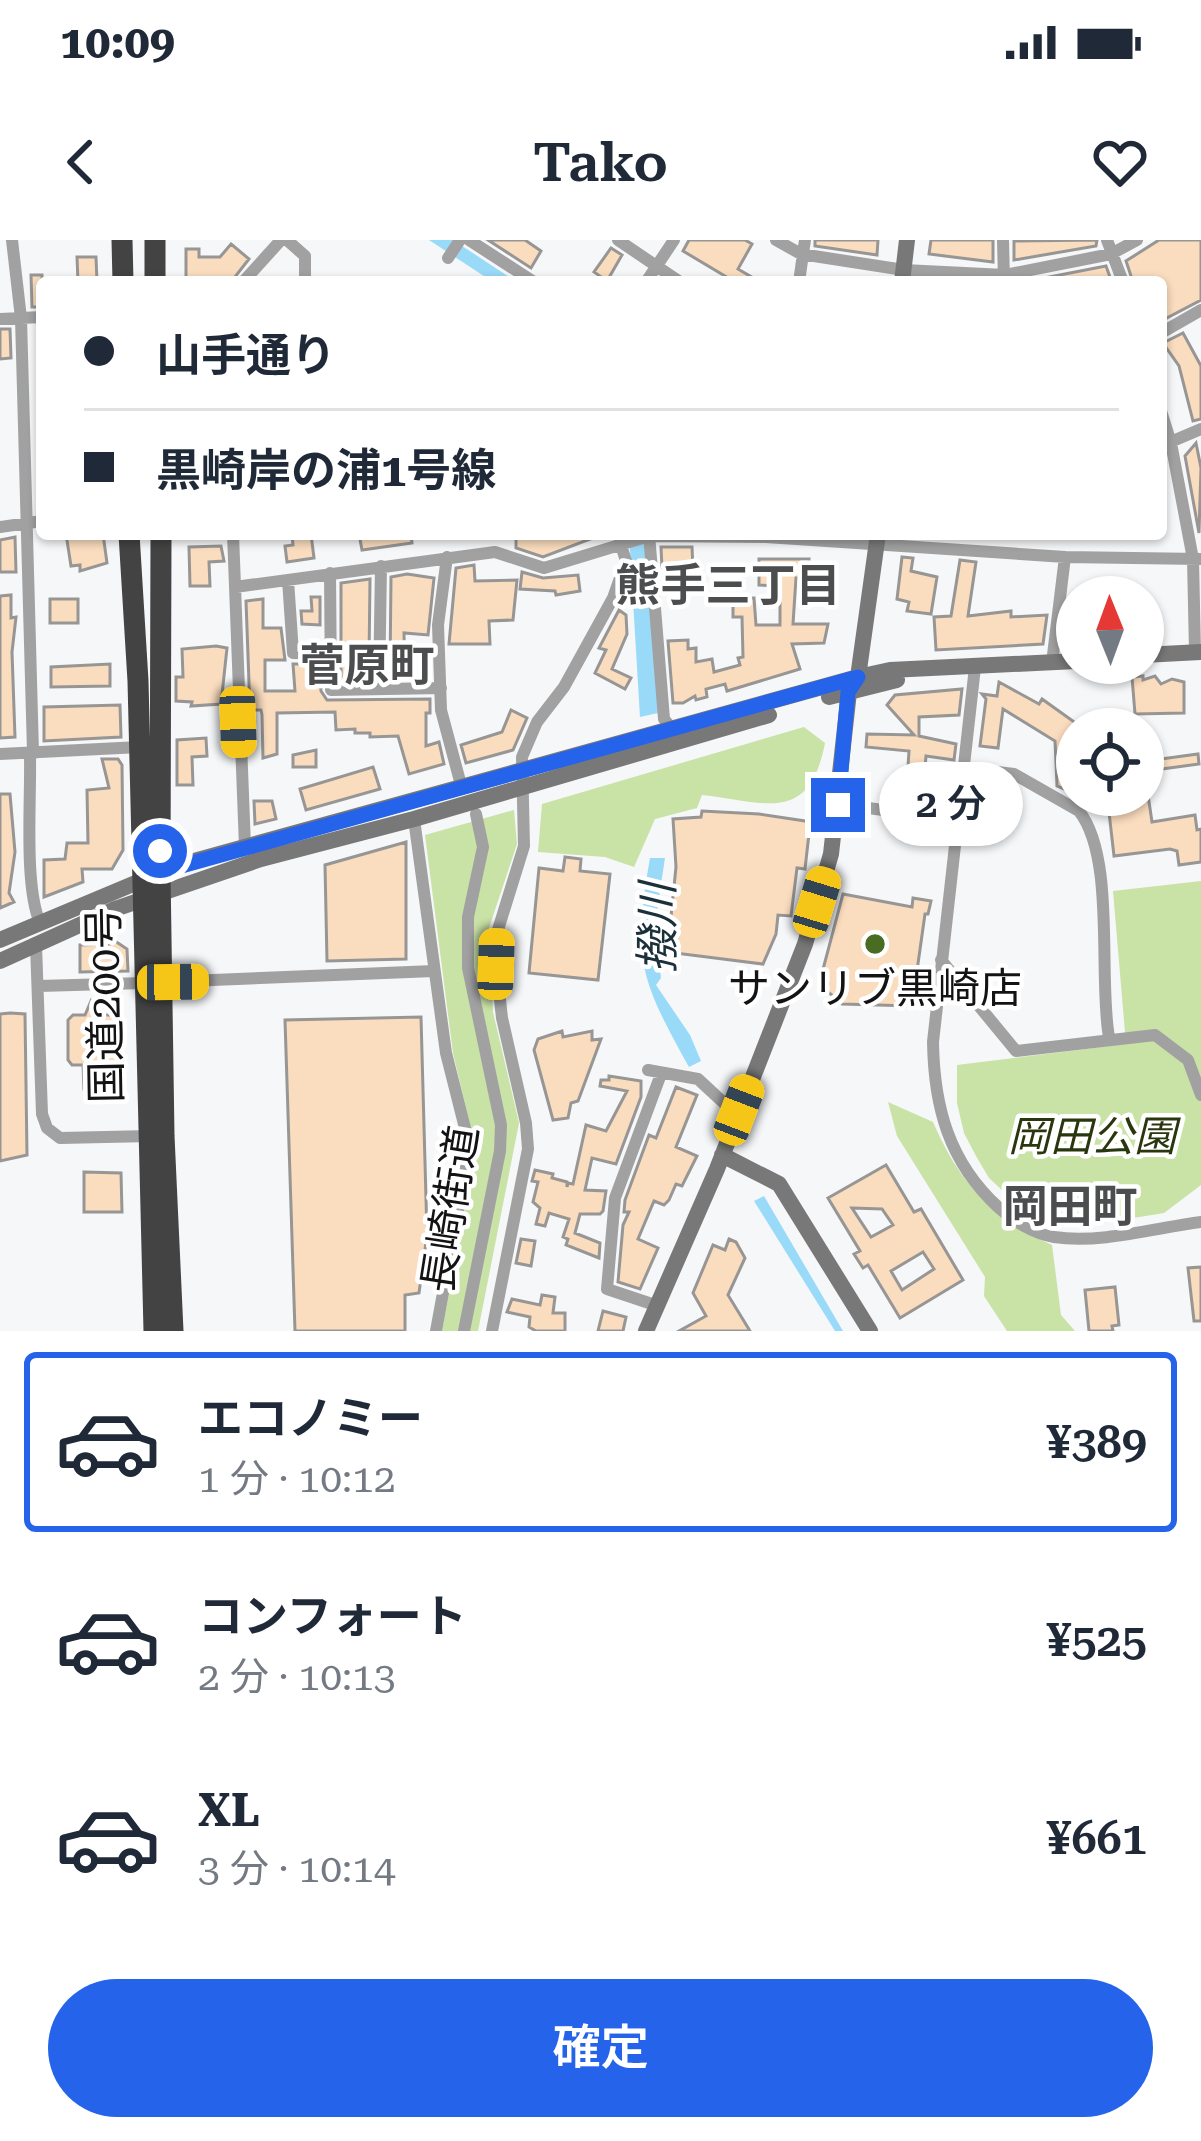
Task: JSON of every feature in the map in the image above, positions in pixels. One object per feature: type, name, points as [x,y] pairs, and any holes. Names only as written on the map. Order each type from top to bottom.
[{"type":"highway","points":[[122,240],[123,276]]},
{"type":"highway","points":[[154,240],[155,276]]},
{"type":"highway","name":"国道200号","points":[[129,540],[151,886],[154,1331]]},
{"type":"highway","name":"国道200号","points":[[151,886],[161,540]]},
{"type":"highway","name":"国道200号","points":[[155,1136],[173,1331]]},
{"type":"street","points":[[12,240],[34,522],[30,758],[34,908],[40,923]]},
{"type":"street","points":[[249,276],[284,240],[305,256],[305,276]]},
{"type":"street","points":[[618,240],[670,276]]},
{"type":"street","points":[[650,276],[674,240]]},
{"type":"street","points":[[776,240],[903,276],[907,240]]},
{"type":"street","points":[[1003,240],[1004,276]]},
{"type":"street","points":[[1014,276],[1137,240]]},
{"type":"street","points":[[448,258],[462,241],[523,276]]},
{"type":"street","points":[[1109,247],[1121,276]]},
{"type":"street","points":[[1167,330],[1201,310]]},
{"type":"street","points":[[0,319],[36,317]]},
{"type":"street","points":[[1167,444],[1201,429]]},
{"type":"street","points":[[1164,654],[1198,652],[1197,559],[1167,448]]},
{"type":"street","points":[[0,527],[34,522]]},
{"type":"street","points":[[233,540],[245,847]]},
{"type":"street","points":[[235,587],[496,552],[544,568],[628,540]]},
{"type":"street","points":[[649,540],[664,718],[673,730]]},
{"type":"street","points":[[649,1329],[798,966],[828,867],[878,540],[1065,556],[1197,559]]},
{"type":"street","points":[[492,1331],[528,1149],[496,964],[497,933],[524,846],[522,757],[537,722],[564,687],[613,598],[626,561],[620,542]]},
{"type":"street","points":[[1052,663],[1065,556]]},
{"type":"street","points":[[447,557],[439,625],[441,710],[460,785]]},
{"type":"street","points":[[379,689],[381,566]]},
{"type":"street","points":[[330,573],[331,690],[441,688]]},
{"type":"street","points":[[288,580],[293,653],[332,654]]},
{"type":"street","points":[[0,961],[151,886],[413,819],[673,730],[853,684],[975,667],[1056,663]]},
{"type":"street","points":[[975,667],[933,1042],[933,1073],[944,1130],[956,1158],[1010,1219],[1054,1237],[1201,1222]]},
{"type":"street","points":[[0,940],[245,847],[460,785],[525,777],[853,684]]},
{"type":"street","points":[[0,754],[140,747]]},
{"type":"street","points":[[963,768],[1014,774],[1079,811],[1087,821],[1099,865],[1109,1037]]},
{"type":"street","points":[[838,805],[956,820]]},
{"type":"street","name":"長崎街道","points":[[464,1331],[501,1125],[468,968],[468,917],[483,847],[476,814]]},
{"type":"street","points":[[413,819],[446,1053],[467,1136],[466,1168],[436,1331]]},
{"type":"street","points":[[36,945],[42,1114],[47,1128],[60,1138],[155,1136]]},
{"type":"street","points":[[941,960],[1016,1051],[1155,1035],[1188,1060],[1201,1095]]},
{"type":"street","points":[[39,986],[434,971]]},
{"type":"street","points":[[655,1305],[607,1289],[615,1198],[654,1072],[698,1079],[725,1104],[739,1110]]},
{"type":"street","points":[[722,1155],[779,1184],[870,1331]]},
{"type":"green space","points":[[804,727],[825,743],[818,769],[796,797],[765,803],[702,795],[697,808],[655,819],[634,867],[605,857],[538,852],[542,804]]},
{"type":"green space","points":[[514,810],[517,844],[489,928],[493,1012],[519,1123],[478,1331],[442,1331],[476,1150],[453,1053],[425,835]]},
{"type":"green space","name":"岡田公園","points":[[1201,881],[1201,1185],[1164,1213],[1102,1223],[1044,1222],[989,1178],[976,1156],[957,1103],[957,1065],[1126,1044],[1113,891]]},
{"type":"green space","points":[[888,1102],[933,1122],[954,1163],[980,1196],[1011,1223],[1052,1245],[1061,1315],[1075,1331],[1007,1331],[984,1296],[985,1277],[897,1136]]},
{"type":"water","points":[[429,240],[453,240],[508,276],[484,276]]},
{"type":"water","points":[[629,540],[646,540],[658,713],[640,717]]},
{"type":"water","points":[[650,858],[665,858],[655,924],[661,978],[656,985],[690,1035],[701,1061],[689,1067],[644,967],[642,921]]},
{"type":"water","points":[[764,1196],[843,1331],[835,1331],[754,1201]]},
{"type":"building","points":[[488,240],[525,240],[541,251],[531,268]]},
{"type":"building","points":[[689,240],[745,240],[752,244],[738,269],[750,276],[725,276],[683,251]]},
{"type":"building","points":[[815,240],[878,240],[877,255],[815,246]]},
{"type":"building","points":[[931,240],[993,240],[993,262],[929,254]]},
{"type":"building","points":[[1097,240],[1096,246],[1014,260],[1014,241]]},
{"type":"building","points":[[1159,240],[1201,240],[1201,300],[1167,318],[1167,276],[1131,276],[1126,261]]},
{"type":"building","points":[[231,244],[249,259],[236,276],[186,276],[186,249],[199,249],[199,257],[220,257]]},
{"type":"building","points":[[611,248],[622,255],[610,276],[594,272]]},
{"type":"building","points":[[77,257],[96,257],[97,276],[78,276]]},
{"type":"building","points":[[1106,266],[1110,276],[1054,276]]},
{"type":"building","points":[[31,275],[42,275],[36,276],[36,307],[32,307]]},
{"type":"building","points":[[0,329],[10,329],[11,358],[0,359]]},
{"type":"building","points":[[1183,333],[1201,366],[1201,419],[1193,421],[1179,366],[1167,341]]},
{"type":"building","points":[[1196,443],[1201,468],[1199,533],[1185,456]]},
{"type":"building","points":[[15,537],[16,572],[0,572],[0,540]]},
{"type":"building","points":[[67,540],[104,540],[107,563],[80,571],[80,565],[71,566]]},
{"type":"building","points":[[293,540],[312,540],[314,558],[287,562],[285,546],[293,545]]},
{"type":"building","points":[[360,540],[412,540],[412,543],[362,550]]},
{"type":"building","points":[[516,540],[588,540],[543,557],[516,548]]},
{"type":"building","points":[[221,546],[224,561],[209,562],[210,586],[190,586],[189,547]]},
{"type":"building","points":[[661,547],[692,547],[693,569],[662,568]]},
{"type":"building","points":[[902,557],[913,558],[911,571],[937,577],[931,614],[907,611],[909,602],[897,599]]},
{"type":"building","points":[[759,559],[809,559],[808,578],[796,578],[793,624],[828,624],[824,643],[792,644],[800,669],[727,691],[725,684],[706,689],[707,697],[673,703],[668,641],[688,640],[688,649],[696,648],[696,662],[712,659],[714,672],[740,665],[738,658],[743,657],[742,617],[733,617],[733,598],[754,598],[756,625],[780,625],[780,586],[759,585]]},
{"type":"building","points":[[960,560],[976,562],[968,616],[1011,611],[1011,617],[1047,615],[1043,644],[936,650],[934,617],[951,616]]},
{"type":"building","points":[[474,565],[475,581],[517,580],[513,620],[489,621],[490,644],[449,644],[456,568]]},
{"type":"building","points":[[522,572],[543,578],[578,575],[580,591],[556,595],[555,591],[520,589]]},
{"type":"building","points":[[391,577],[434,578],[428,635],[404,633],[405,678],[395,678],[390,671]]},
{"type":"building","points":[[370,579],[369,660],[355,660],[356,679],[341,679],[341,583]]},
{"type":"building","points":[[11,595],[11,618],[16,617],[12,652],[15,737],[0,738],[0,596]]},
{"type":"building","points":[[311,597],[320,597],[320,625],[302,624],[301,611],[312,611]]},
{"type":"building","points":[[50,599],[78,599],[78,623],[50,623]]},
{"type":"building","points":[[263,599],[263,628],[281,628],[285,660],[265,660],[265,691],[295,691],[293,664],[320,664],[321,691],[327,700],[430,699],[426,746],[439,742],[444,764],[409,774],[398,736],[370,737],[355,729],[336,730],[335,712],[277,713],[277,754],[263,758],[261,710],[250,710],[246,601]]},
{"type":"building","points":[[619,610],[626,615],[627,634],[612,669],[631,678],[625,689],[595,673],[606,650],[599,648]]},
{"type":"building","points":[[227,648],[221,704],[191,706],[192,702],[176,701],[176,677],[183,677],[182,649]]},
{"type":"building","points":[[110,664],[110,686],[51,687],[51,667]]},
{"type":"building","points":[[999,682],[1056,709],[1056,764],[1055,741],[1003,709],[998,748],[980,746],[986,699],[982,694],[997,696]]},
{"type":"building","points":[[1184,682],[1184,713],[1135,708],[1133,684]]},
{"type":"building","points":[[962,689],[959,715],[919,717],[919,736],[956,744],[954,760],[926,756],[924,780],[948,782],[946,802],[901,797],[909,751],[866,747],[867,734],[914,735],[887,705],[895,695]]},
{"type":"building","points":[[120,705],[121,737],[44,741],[44,707]]},
{"type":"building","points":[[511,710],[527,718],[513,750],[466,763],[461,745],[502,732]]},
{"type":"building","points":[[206,738],[207,756],[192,757],[193,785],[177,785],[177,740]]},
{"type":"building","points":[[316,750],[316,767],[293,767],[293,755]]},
{"type":"building","points":[[1198,754],[1199,764],[1164,769],[1164,759]]},
{"type":"building","points":[[102,759],[118,759],[122,765],[123,850],[112,869],[82,869],[83,882],[44,897],[44,860],[65,859],[67,843],[88,843],[87,790],[109,788]]},
{"type":"building","points":[[373,767],[380,789],[306,810],[300,789]]},
{"type":"building","points":[[0,794],[10,794],[15,852],[9,893],[14,902],[0,908]]},
{"type":"building","points":[[254,801],[272,801],[276,819],[255,824]]},
{"type":"building","points":[[702,811],[759,814],[810,825],[805,869],[797,868],[791,916],[778,915],[776,934],[763,964],[675,953],[678,936],[669,936],[676,867],[673,819],[701,817]]},
{"type":"building","points":[[1195,815],[1197,830],[1201,829],[1201,862],[1179,865],[1177,851],[1170,849],[1114,856],[1109,816],[1151,816],[1152,822]]},
{"type":"building","points":[[406,842],[406,959],[327,961],[325,865]]},
{"type":"building","points":[[565,857],[581,859],[580,871],[610,874],[598,980],[529,973],[539,868],[563,871]]},
{"type":"building","name":"サンリブ黒崎店","points":[[843,894],[912,907],[913,898],[931,901],[912,1006],[842,1004],[827,991],[822,973]]},
{"type":"building","points":[[109,937],[127,949],[128,971],[80,972],[80,945],[109,944]]},
{"type":"building","points":[[91,1001],[100,1015],[116,1015],[118,1062],[113,1064],[114,1076],[105,1077],[105,1088],[84,1089],[83,1065],[68,1060],[68,1020],[85,1015]]},
{"type":"building","points":[[0,1014],[25,1014],[27,1155],[0,1161]]},
{"type":"building","points":[[421,1017],[427,1235],[419,1293],[405,1295],[405,1331],[295,1331],[285,1020]]},
{"type":"building","points":[[562,1031],[563,1037],[592,1031],[592,1040],[601,1039],[568,1118],[553,1120],[534,1050],[538,1039]]},
{"type":"building","points":[[609,1076],[641,1081],[641,1097],[616,1164],[592,1158],[585,1190],[606,1191],[603,1211],[580,1214],[575,1233],[600,1243],[599,1258],[566,1245],[568,1239],[563,1237],[569,1219],[549,1213],[545,1226],[536,1224],[540,1208],[533,1202],[538,1182],[532,1181],[535,1170],[553,1174],[552,1178],[567,1182],[567,1187],[573,1184],[586,1125],[606,1131],[627,1091],[600,1086]]},
{"type":"building","points":[[676,1087],[697,1095],[676,1147],[697,1156],[669,1200],[664,1205],[654,1201],[638,1239],[658,1248],[640,1289],[618,1282],[623,1225],[629,1212],[624,1212],[625,1200],[649,1135],[656,1138]]},
{"type":"building","points":[[886,1165],[914,1212],[921,1209],[963,1280],[900,1318],[868,1265],[863,1268],[854,1254],[860,1251],[828,1198]],"holes":[[[852,1208],[882,1209],[893,1225],[871,1237]],[[923,1252],[934,1269],[902,1290],[891,1271]]]},
{"type":"building","points":[[84,1172],[121,1173],[122,1212],[84,1212]]},
{"type":"building","points":[[521,1239],[535,1241],[531,1266],[516,1263]]},
{"type":"building","points":[[729,1239],[745,1258],[728,1295],[750,1331],[679,1331],[706,1316],[693,1293],[713,1245],[725,1250]]},
{"type":"building","points":[[1201,1267],[1201,1321],[1194,1321],[1188,1268]]},
{"type":"building","points":[[1115,1287],[1119,1325],[1112,1326],[1113,1331],[1089,1331],[1085,1290]]},
{"type":"building","points":[[542,1295],[555,1297],[553,1313],[565,1313],[565,1331],[536,1331],[529,1327],[530,1317],[507,1312],[512,1299],[540,1305]]},
{"type":"building","points":[[603,1311],[626,1317],[623,1331],[598,1331]]},
{"type":"place","name":"サンリブ黒崎店","points":[[875,944]]},
{"type":"district","name":"熊手三丁目","points":[[728,585]]},
{"type":"district","name":"菅原町","points":[[367,665]]},
{"type":"district","name":"岡田町","points":[[1070,1206]]},
{"type":"route","points":[[160,851],[160,872],[858,677],[848,692],[838,805]]},
{"type":"water label","name":"撥川","points":[[657,928]]}]
